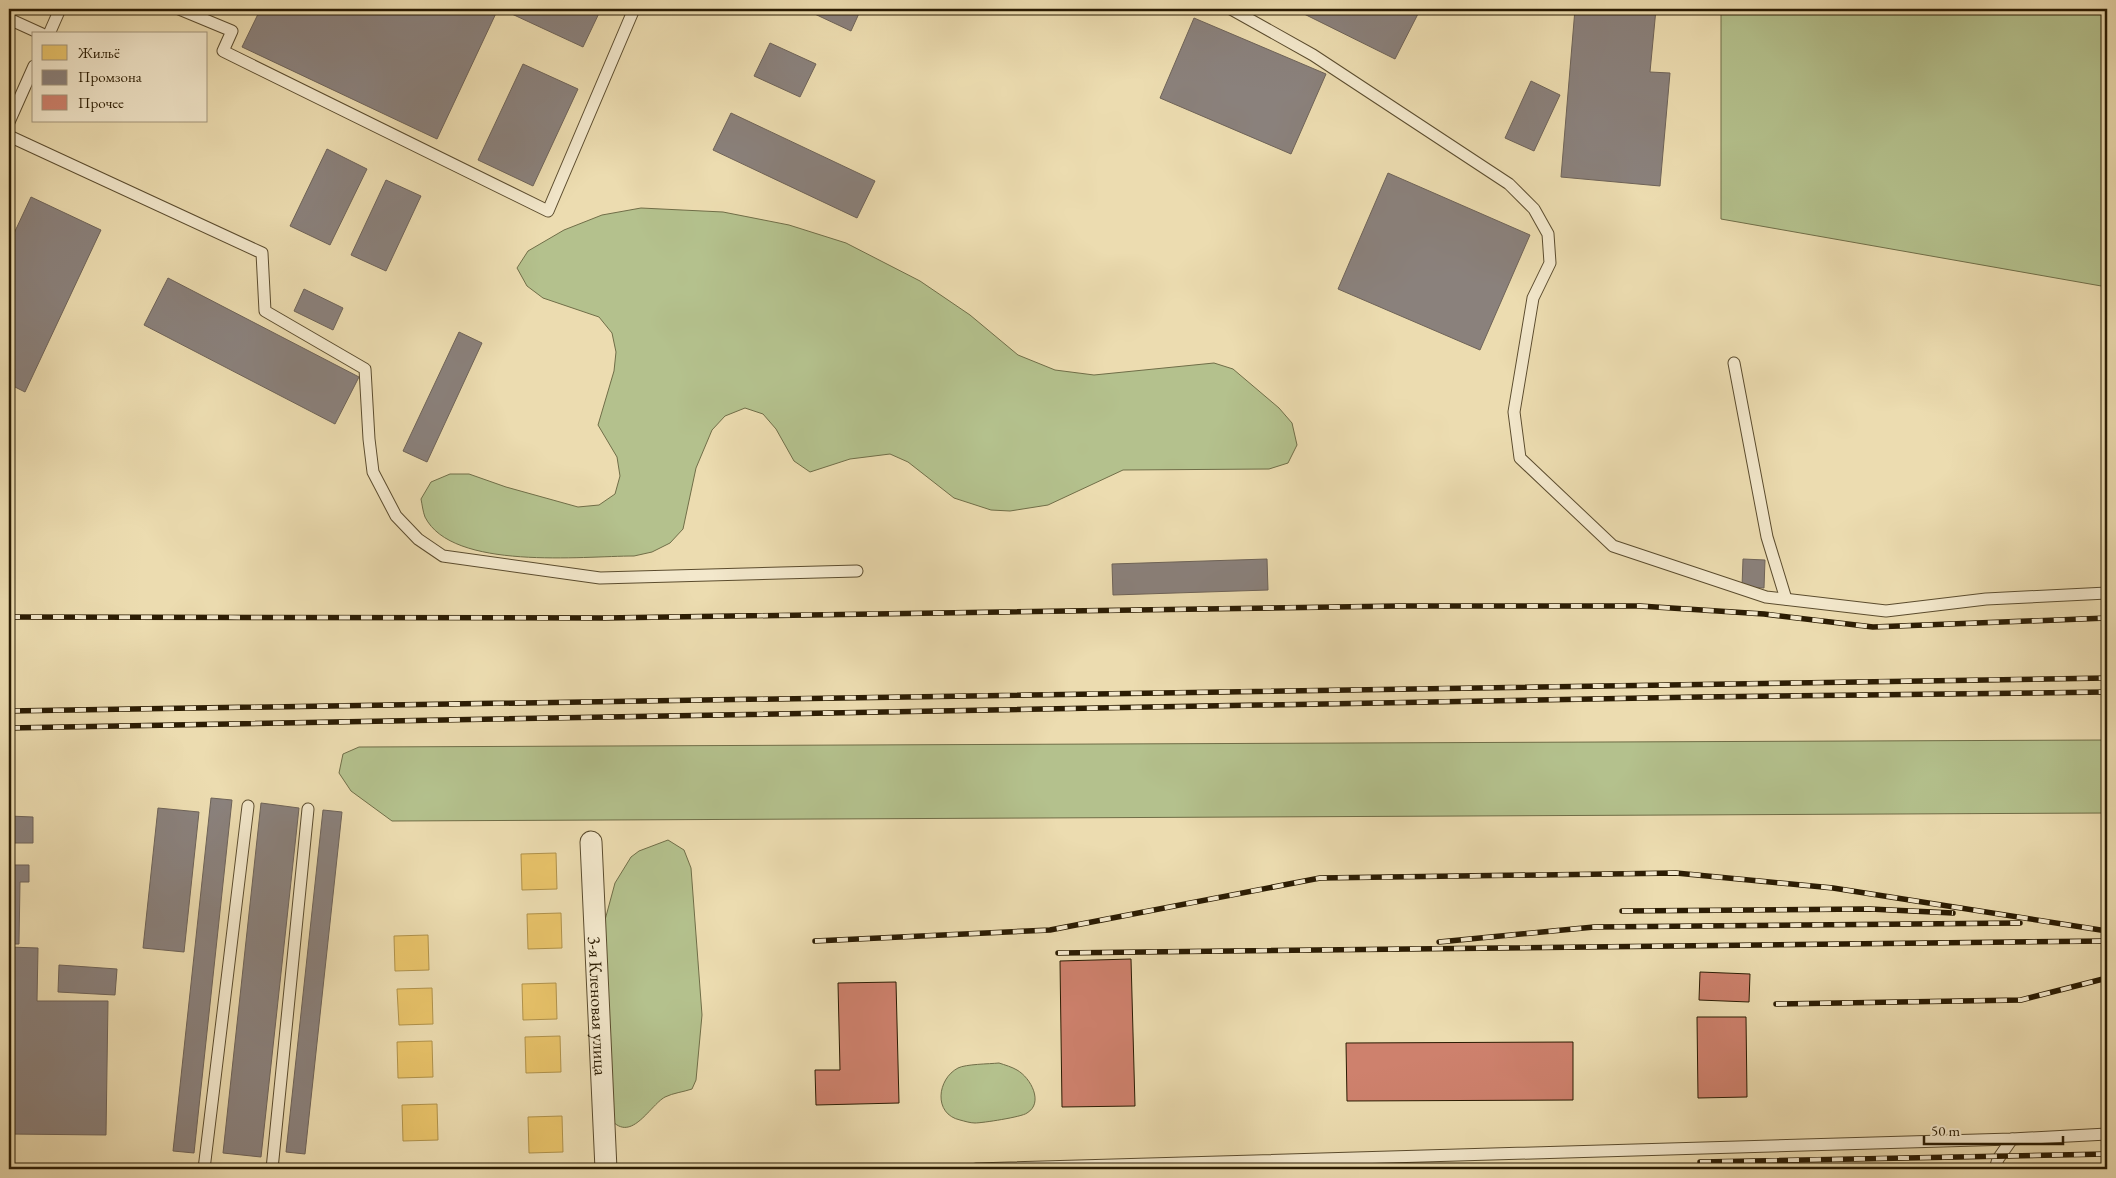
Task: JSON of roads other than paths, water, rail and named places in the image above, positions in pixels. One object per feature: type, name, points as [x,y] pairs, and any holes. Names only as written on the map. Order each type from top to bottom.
[{"type":"street","name":"3-я Кленовая улица","points":[[591,842],[606,1169]]},
{"type":"lane","points":[[49,32],[60,9]]},
{"type":"lane","points":[[179,9],[232,31],[223,51],[548,210],[634,9]]},
{"type":"lane","points":[[1231,9],[1313,55],[1476,162],[1509,184],[1534,209],[1548,234],[1550,263],[1533,298],[1514,412],[1520,458],[1613,546],[1766,597],[1886,611],[1986,599],[2107,593]]},
{"type":"lane","points":[[9,19],[38,32]]},
{"type":"lane","points":[[9,122],[32,70]]},
{"type":"lane","points":[[9,136],[262,253],[265,311],[366,369],[369,439],[373,472],[396,516],[418,539],[443,556],[600,578],[857,571]]},
{"type":"lane","points":[[1734,363],[1767,537],[1786,599]]},
{"type":"lane","points":[[204,1169],[248,806]]},
{"type":"lane","points":[[272,1169],[308,809]]},
{"type":"lane","points":[[976,1169],[2012,1139],[2107,1134]]},
{"type":"lane","points":[[1995,1169],[1998,1159],[2012,1139]]},
{"type":"railway","points":[[9,617],[605,618],[1399,606],[1640,606],[1764,614],[1873,627],[2107,618]]},
{"type":"railway","points":[[9,711],[2107,678]]},
{"type":"railway","points":[[9,728],[1700,697],[2107,692]]},
{"type":"railway","points":[[815,941],[1050,930],[1320,878],[1676,873],[1833,888],[2107,931]]},
{"type":"railway","points":[[1622,911],[1870,909],[1953,913]]},
{"type":"railway","points":[[1439,942],[1594,927],[2020,923]]},
{"type":"railway","points":[[1058,953],[2107,941]]},
{"type":"railway","points":[[1776,1004],[2021,1000],[2107,978]]},
{"type":"railway","points":[[1700,1162],[2107,1154]]}]
